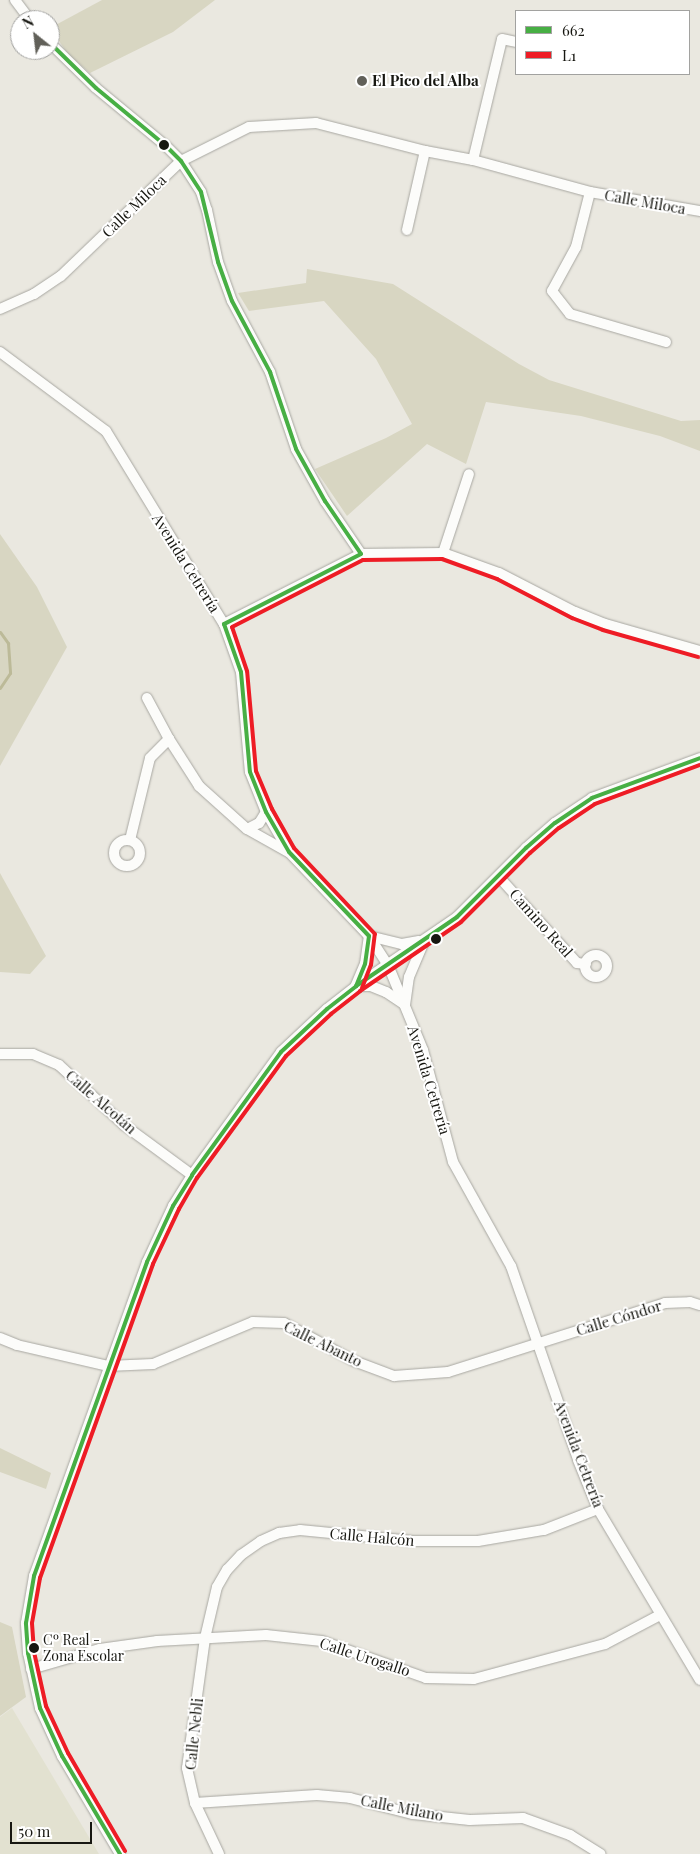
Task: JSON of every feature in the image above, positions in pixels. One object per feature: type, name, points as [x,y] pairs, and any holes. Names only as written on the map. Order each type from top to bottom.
[{"type":"street","points":[[473,160],[502,39],[515,42]]},
{"type":"street","points":[[60,53],[90,82],[181,161],[201,192],[207,210],[218,262],[232,301],[270,372],[296,449],[325,501],[361,554]]},
{"type":"street","name":"Calle Miloca","points":[[0,309],[34,294],[61,276],[181,161],[249,127],[316,123],[425,151],[473,160],[590,192],[700,211]]},
{"type":"street","points":[[407,230],[425,151]]},
{"type":"street","name":"Calle Miloca","points":[[590,192],[576,247],[552,291],[570,314],[666,342]]},
{"type":"street","name":"Avenida Cetrería","points":[[0,352],[106,431],[224,624],[241,672],[250,772],[266,812],[289,852],[369,936],[388,964],[423,1050],[452,1162],[511,1266],[578,1460],[598,1509],[700,1680]]},
{"type":"street","points":[[443,553],[468,474]]},
{"type":"street","points":[[224,624],[361,554],[443,553],[499,573],[575,612],[605,624],[700,650]]},
{"type":"street","points":[[147,698],[169,739],[199,786],[247,829],[289,852]]},
{"type":"street","points":[[130,840],[150,758],[169,739]]},
{"type":"street","name":"Camino Real","points":[[120,1854],[55,1742],[40,1708],[31,1670],[26,1624],[34,1576],[108,1366],[155,1241],[192,1175],[281,1052],[303,1029],[356,986],[457,917],[526,848],[554,823],[592,798],[700,758]]},
{"type":"street","points":[[247,829],[259,823],[266,812]]},
{"type":"street","name":"Camino Real","points":[[499,877],[577,963],[586,964]]},
{"type":"street","points":[[369,936],[402,944],[424,941],[409,977],[405,1005],[386,992],[371,986],[356,986],[365,964],[369,936]]},
{"type":"street","name":"Calle Alcotán","points":[[0,1054],[33,1054],[59,1065],[124,1124],[192,1175]]},
{"type":"street","name":"Calle Cóndor","points":[[539,1343],[665,1303],[690,1302],[700,1305]]},
{"type":"street","name":"Calle Abanto","points":[[108,1366],[153,1364],[253,1322],[284,1322],[354,1361],[394,1376],[448,1372],[539,1343]]},
{"type":"street","points":[[0,1338],[17,1345],[108,1366]]},
{"type":"street","name":"Calle Halcón","points":[[205,1638],[218,1588],[227,1570],[241,1554],[260,1541],[279,1533],[300,1530],[412,1541],[478,1541],[544,1530],[598,1509]]},
{"type":"street","name":"Calle Urogallo","points":[[31,1670],[100,1649],[157,1641],[266,1635],[322,1641],[426,1678],[474,1679],[605,1644],[660,1615]]},
{"type":"street","name":"Calle Nebli","points":[[205,1638],[187,1768],[195,1803],[219,1854]]},
{"type":"street","name":"Calle Milano","points":[[195,1803],[317,1795],[350,1798],[413,1814],[460,1819],[523,1818],[570,1835],[600,1854]]},
{"type":"shaded area","points":[[102,0],[215,0],[173,32],[90,73],[68,54],[60,42],[60,23]]},
{"type":"shaded area","points":[[307,269],[393,284],[519,364],[549,380],[681,421],[700,420],[700,451],[660,436],[581,416],[486,402],[466,464],[427,444],[347,516],[315,469],[386,438],[412,424],[376,359],[324,301],[249,311],[238,293],[306,283]]},
{"type":"shaded area","points":[[0,534],[37,587],[67,647],[0,766]]},
{"type":"shaded area","points":[[0,873],[46,956],[30,974],[0,972]]},
{"type":"shaded area","points":[[0,1448],[51,1473],[46,1489],[0,1472]]},
{"type":"shaded area","points":[[0,1622],[12,1627],[26,1697],[0,1716]]},
{"type":"shaded area","points":[[12,1708],[99,1854],[0,1854],[0,1717]]},
{"type":"waterway","points":[[0,632],[8,643],[10,673],[0,688]]},
{"type":"transit line","name":"662","points":[[60,53],[96,88],[165,145],[181,161],[201,192],[218,262],[232,301],[270,372],[296,449],[325,501],[361,554],[224,624],[241,672],[250,772],[266,812],[289,852],[369,936],[365,964],[356,986]]},
{"type":"transit line","name":"L1","points":[[362,988],[371,965],[375,934],[294,848],[272,809],[256,771],[247,671],[232,627],[363,560],[442,559],[497,579],[572,618],[603,630],[698,657]]},
{"type":"transit line","name":"662","points":[[120,1854],[62,1756],[40,1708],[28,1653],[26,1623],[34,1576],[147,1262],[173,1206],[192,1175],[281,1052],[327,1009],[356,986],[457,917],[526,848],[555,823],[592,798],[700,758]]},
{"type":"transit line","name":"L1","points":[[125,1851],[68,1753],[46,1706],[34,1652],[32,1623],[40,1578],[153,1264],[179,1209],[197,1178],[286,1056],[331,1014],[360,991],[461,922],[530,853],[559,828],[595,804],[700,765]]},
{"type":"place","name":"El Pico del Alba","points":[[362,81]]},
{"type":"place","name":"Cº Real - Zona Escolar","points":[[34,1648]]}]
